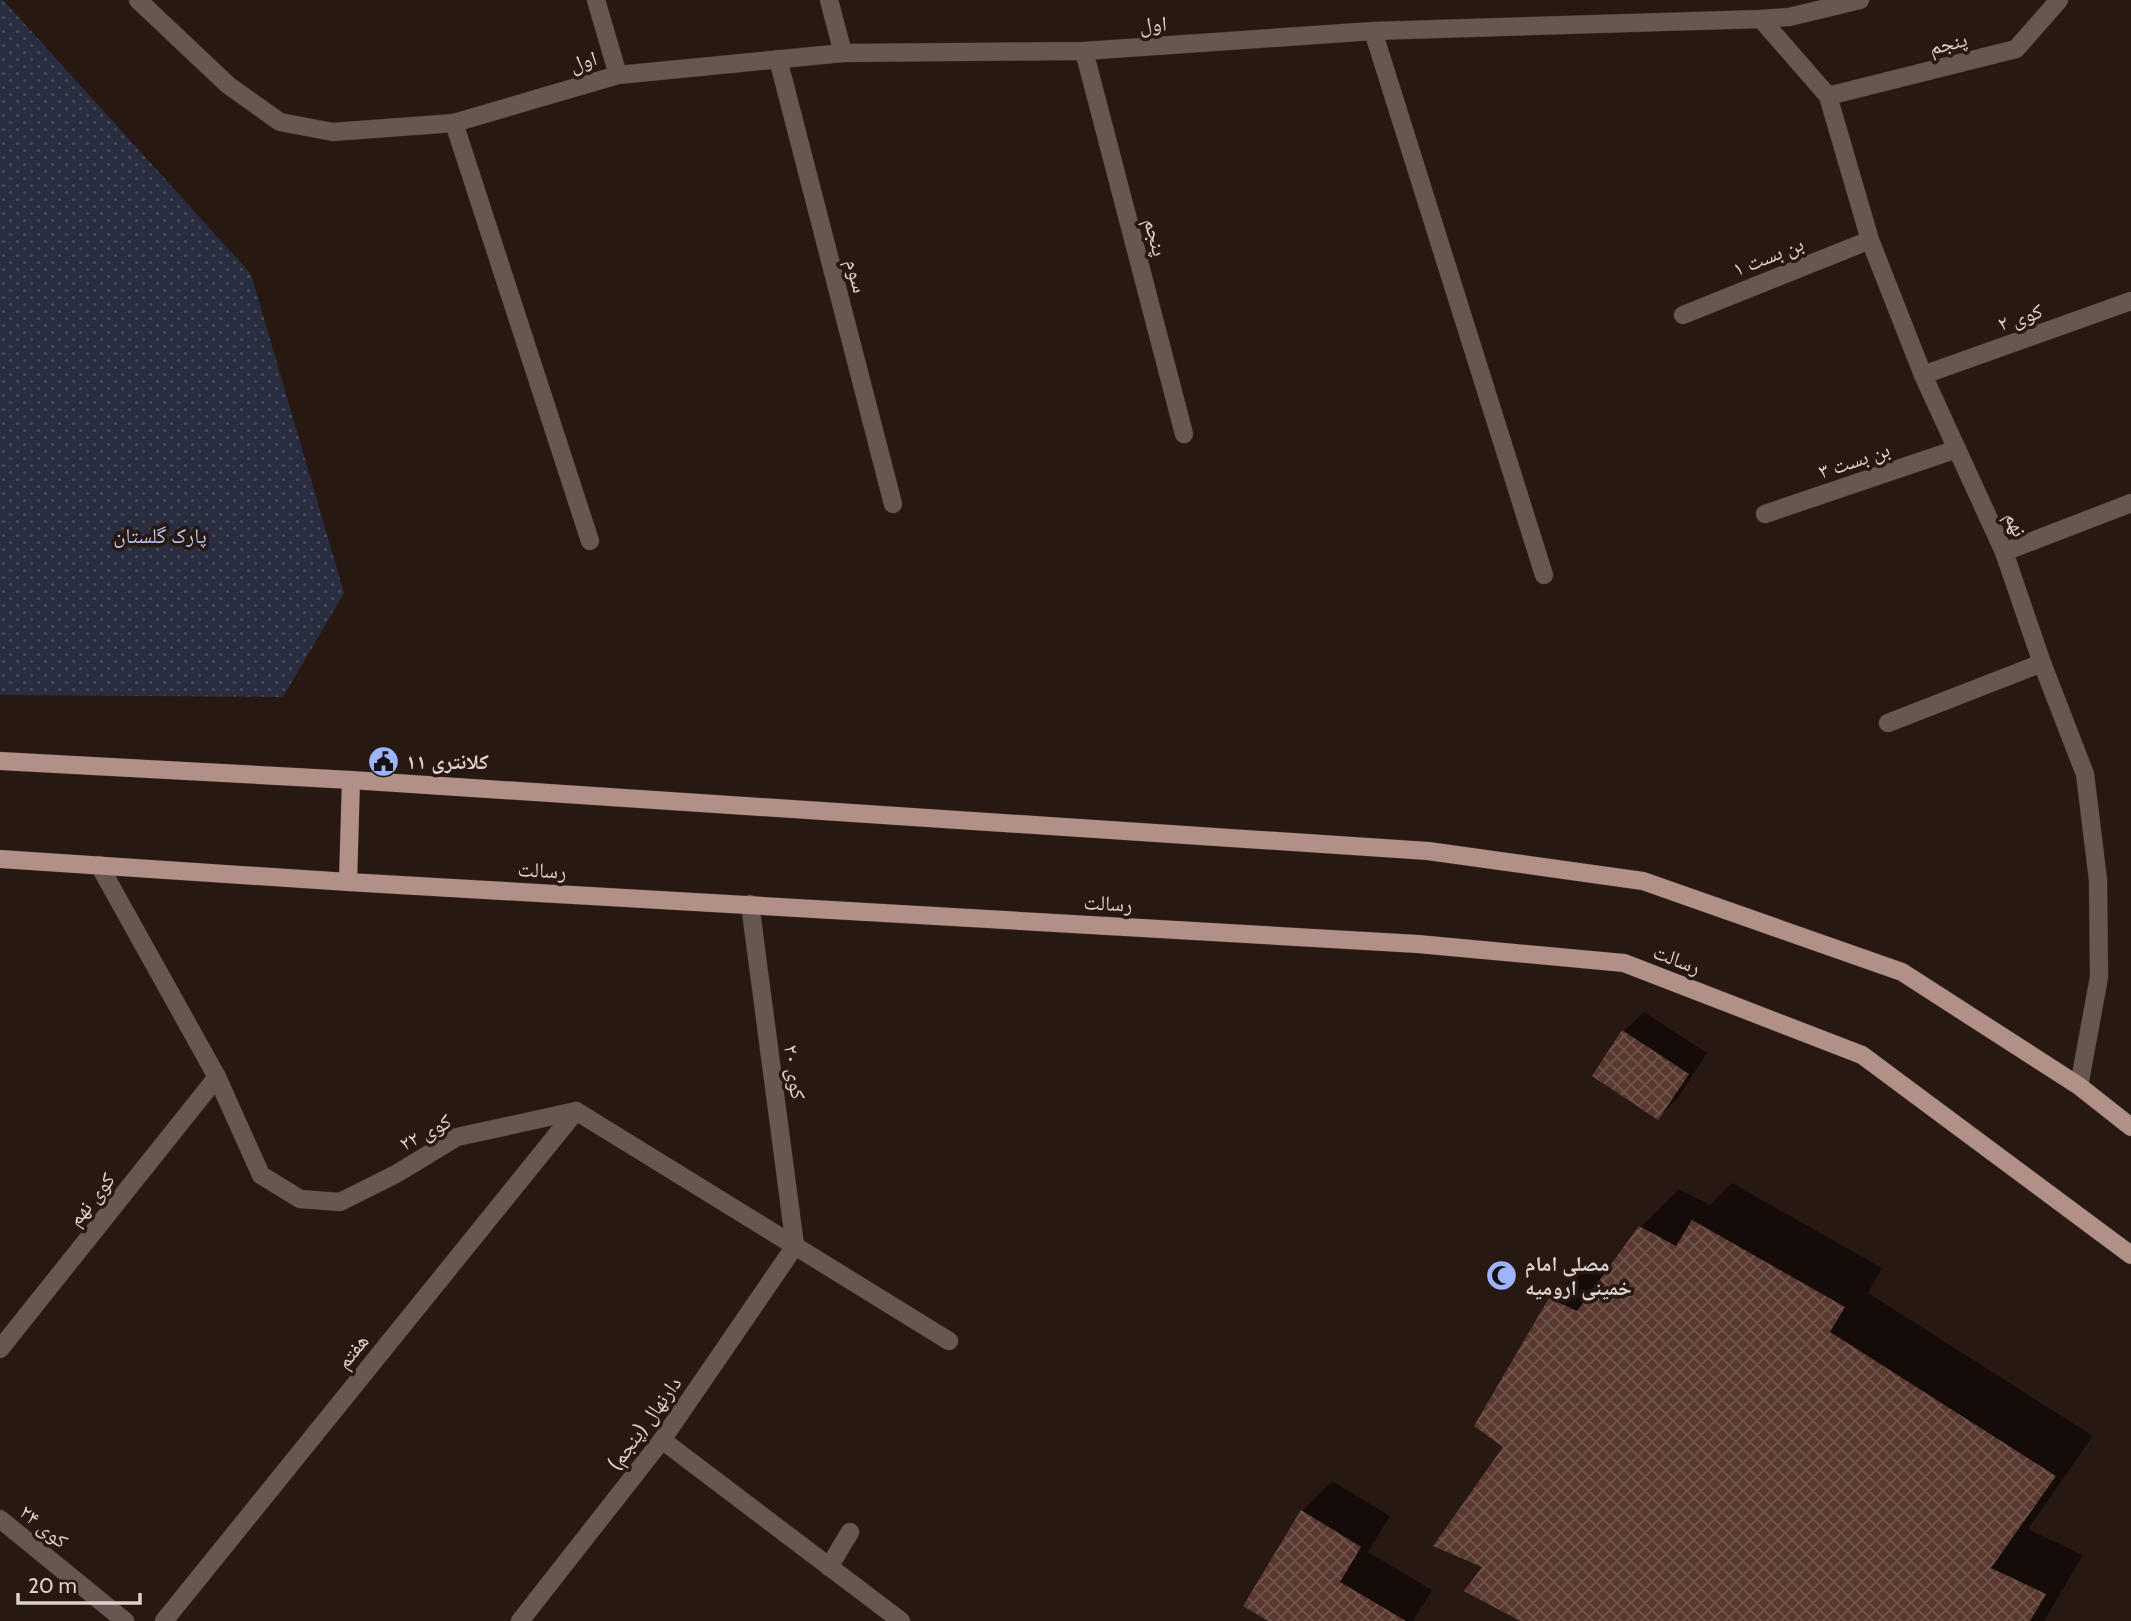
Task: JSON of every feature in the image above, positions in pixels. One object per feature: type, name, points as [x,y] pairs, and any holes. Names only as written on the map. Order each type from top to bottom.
[{"type":"main road","points":[[0,761],[351,780],[1428,851],[1643,881],[1902,972],[2079,1086],[2131,1127]]},
{"type":"main road","points":[[348,882],[351,780]]},
{"type":"main road","name":"رسالت","points":[[0,859],[348,882],[1418,944],[1624,963],[1862,1055],[2131,1255]]},
{"type":"street","name":"اول","points":[[138,0],[228,85],[280,122],[333,132],[454,123],[618,75],[778,58],[843,53],[1084,51],[1373,31],[1761,19],[1789,17],[1860,0]]},
{"type":"street","points":[[596,0],[618,75]]},
{"type":"street","points":[[829,0],[843,53]]},
{"type":"street","name":"پنجم","points":[[1828,96],[2016,49],[2059,0]]},
{"type":"street","name":"نهم","points":[[1761,19],[1828,96],[1871,240],[1923,375],[2004,552],[2042,663],[2085,774],[2098,880],[2099,977],[2079,1086]]},
{"type":"street","points":[[1373,31],[1544,575]]},
{"type":"street","name":"پنجم","points":[[1084,51],[1184,433]]},
{"type":"street","name":"سوم","points":[[778,58],[893,505]]},
{"type":"street","points":[[454,123],[590,541]]},
{"type":"street","name":"بن بست ۱","points":[[1683,315],[1871,240]]},
{"type":"street","name":"کوی ۲","points":[[1923,375],[2131,301]]},
{"type":"street","name":"بن بست ۳","points":[[1765,514],[1957,449]]},
{"type":"street","points":[[2004,552],[2131,503]]},
{"type":"street","points":[[1888,723],[2042,663]]},
{"type":"street","name":"کوی ۲۲","points":[[99,865],[217,1077],[261,1175],[300,1199],[340,1202],[396,1174],[457,1138],[576,1111]]},
{"type":"street","name":"کوی ۲۰","points":[[750,904],[795,1246]]},
{"type":"street","name":"کوی نهم","points":[[0,1349],[217,1077]]},
{"type":"street","points":[[576,1111],[949,1341]]},
{"type":"street","name":"هفتم","points":[[164,1621],[576,1111]]},
{"type":"street","name":"دارنهال (پنجم)","points":[[520,1621],[662,1440],[795,1246]]},
{"type":"street","points":[[662,1440],[901,1621]]},
{"type":"street","name":"کوی ۲۴","points":[[0,1519],[125,1621]]},
{"type":"street","points":[[829,1567],[850,1532]]},
{"type":"green space","name":"پارک گلستان","points":[[0,0],[3,0],[251,274],[344,593],[283,697],[0,695]]},
{"type":"building","points":[[1622,1030],[1689,1074],[1658,1120],[1592,1076]]},
{"type":"building","points":[[1692,1220],[1845,1307],[1830,1332],[2056,1476],[1991,1568],[2046,1594],[2030,1621],[1520,1621],[1464,1591],[1482,1567],[1433,1546],[1503,1447],[1474,1426],[1549,1298],[1577,1311],[1639,1226],[1676,1246]]},
{"type":"building","points":[[1301,1510],[1361,1547],[1340,1582],[1406,1621],[1268,1621],[1243,1606]]},
{"type":"place","name":"کلانتری ۱۱","points":[[383,761]]},
{"type":"place","name":"مصلی امام خمینی ارومیه","points":[[1502,1275]]}]
